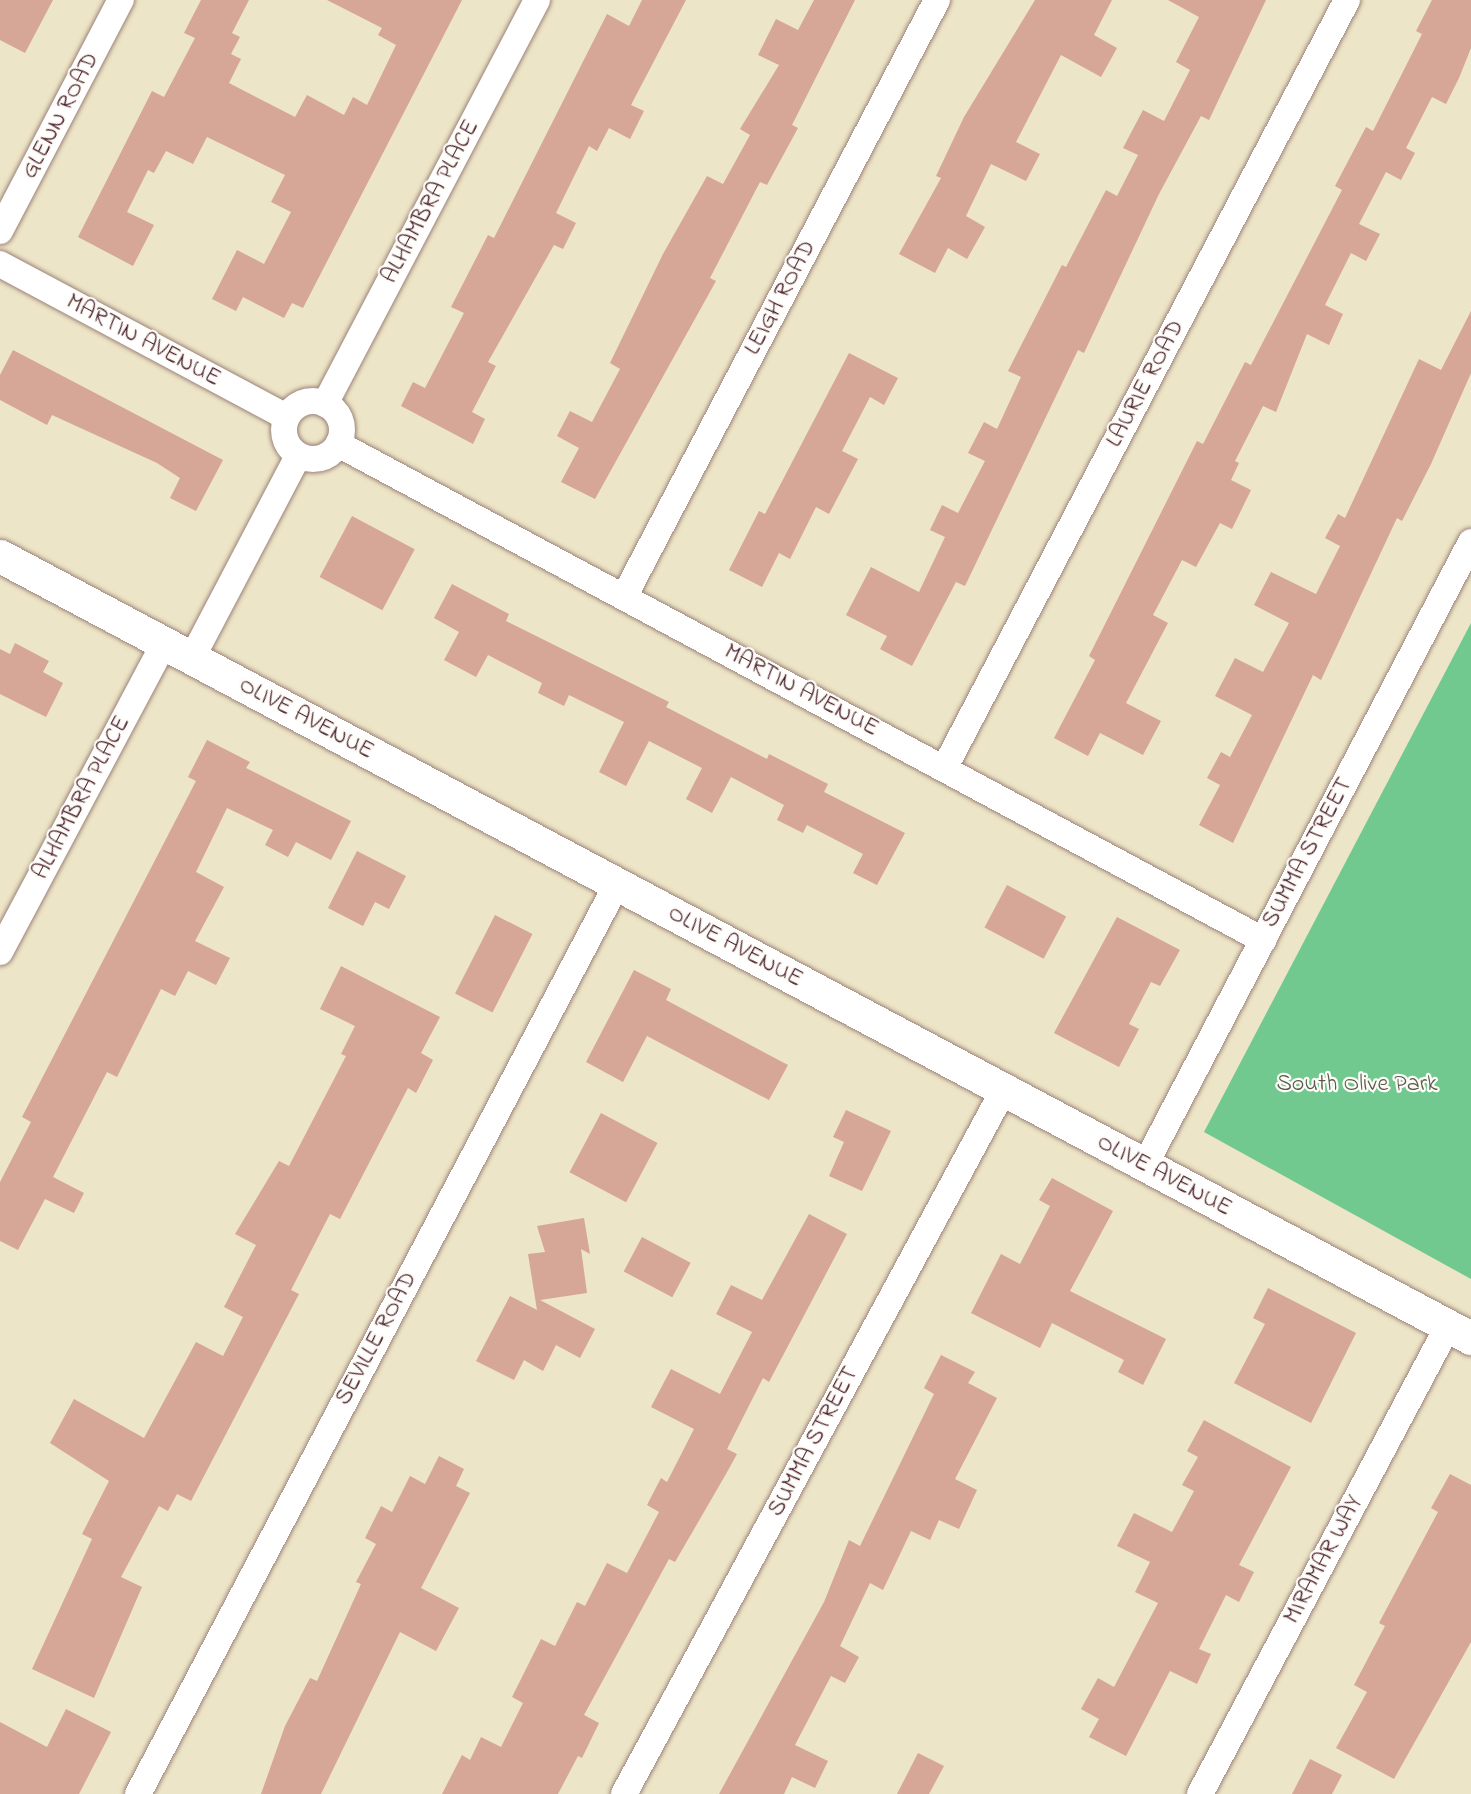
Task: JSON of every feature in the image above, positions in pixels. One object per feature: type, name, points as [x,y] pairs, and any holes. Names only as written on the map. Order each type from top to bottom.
[{"type":"street","name":"GLENN ROAD","points":[[0,231],[121,0]]},
{"type":"street","name":"ALHAMBRA PLACE","points":[[325,404],[537,0]]},
{"type":"street","name":"LEIGH ROAD","points":[[624,597],[937,0]]},
{"type":"street","name":"LAURIE ROAD","points":[[945,767],[1347,0]]},
{"type":"street","name":"MARTIN AVENUE","points":[[0,264],[287,417]]},
{"type":"street","points":[[299,404],[325,404],[340,421],[338,444],[325,457],[298,456],[284,434],[287,417],[299,404]]},
{"type":"street","name":"MARTIN AVENUE","points":[[338,444],[945,767],[1263,940]]},
{"type":"street","points":[[192,658],[298,456]]},
{"type":"street","name":"SUMMA STREET","points":[[1145,1165],[1471,542]]},
{"type":"street","name":"OLIVE AVENUE","points":[[0,556],[1459,1332]]},
{"type":"street","name":"ALHAMBRA PLACE","points":[[0,952],[164,643]]},
{"type":"street","name":"SEVILLE ROAD","points":[[138,1794],[617,884]]},
{"type":"street","name":"SUMMA STREET","points":[[624,1794],[1003,1091]]},
{"type":"street","name":"MIRAMAR WAY","points":[[1200,1794],[1459,1332]]},
{"type":"green space","name":"South Olive Park","points":[[1471,623],[1471,1279],[1204,1132]]},
{"type":"building","points":[[0,0],[53,0],[25,53],[0,40]]},
{"type":"building","points":[[201,0],[249,0],[232,33],[240,37],[231,54],[241,59],[229,83],[295,117],[307,95],[344,115],[353,97],[367,105],[396,45],[378,35],[382,28],[327,0],[462,0],[303,308],[292,303],[284,318],[243,297],[236,311],[212,299],[237,250],[264,264],[291,212],[271,202],[285,175],[207,137],[193,164],[166,151],[154,173],[148,170],[127,212],[154,225],[133,266],[78,237],[152,91],[164,97],[195,38],[184,33]]},
{"type":"building","points":[[642,0],[686,0],[631,105],[644,111],[630,139],[609,128],[597,151],[589,146],[556,213],[576,223],[563,249],[554,245],[488,362],[496,366],[472,412],[485,419],[473,444],[401,406],[413,382],[425,388],[464,313],[451,307],[488,235],[494,238],[607,14],[629,26]]},
{"type":"building","points":[[814,0],[855,0],[792,125],[798,128],[767,185],[760,182],[710,278],[716,281],[595,499],[561,482],[579,448],[557,436],[570,411],[592,422],[620,369],[610,363],[663,254],[707,176],[723,184],[750,135],[740,129],[779,65],[758,55],[776,19],[798,30]]},
{"type":"building","points":[[1035,0],[1112,0],[1094,35],[1117,48],[1101,77],[1061,55],[1016,142],[1040,154],[1026,181],[991,164],[966,216],[985,227],[967,259],[948,248],[935,273],[899,254],[941,178],[936,176],[964,117]]},
{"type":"building","points":[[1168,0],[1266,0],[1209,120],[1201,116],[1159,194],[1084,353],[1078,350],[965,586],[956,582],[912,666],[880,649],[887,636],[846,615],[871,567],[919,592],[945,537],[930,530],[942,505],[958,513],[985,461],[968,453],[984,422],[997,429],[1021,377],[1008,371],[1062,265],[1066,267],[1106,190],[1117,196],[1138,155],[1123,148],[1143,110],[1164,121],[1190,70],[1176,62],[1199,17]]},
{"type":"building","points":[[1432,0],[1471,0],[1471,48],[1459,78],[1446,104],[1432,97],[1406,148],[1415,153],[1401,180],[1386,172],[1359,224],[1380,234],[1366,261],[1351,253],[1325,305],[1343,314],[1329,345],[1307,334],[1276,412],[1263,406],[1235,461],[1239,463],[1231,480],[1251,490],[1232,529],[1220,523],[1196,567],[1182,560],[1153,615],[1168,623],[1126,703],[1161,721],[1143,755],[1100,733],[1088,756],[1054,738],[1095,660],[1089,656],[1197,441],[1203,444],[1245,362],[1251,365],[1342,190],[1335,186],[1366,127],[1373,131],[1422,34],[1416,31]]},
{"type":"building","points":[[1471,311],[1471,373],[1431,464],[1402,521],[1397,518],[1321,680],[1313,675],[1233,843],[1199,825],[1220,785],[1207,778],[1221,752],[1230,757],[1252,715],[1215,696],[1235,658],[1263,672],[1289,623],[1254,605],[1271,572],[1316,594],[1340,546],[1325,538],[1338,514],[1345,518],[1419,359],[1441,370]]},
{"type":"building","points":[[13,350],[223,460],[196,511],[170,498],[180,478],[157,463],[52,415],[47,425],[0,400],[0,375]]},
{"type":"building","points":[[849,353],[898,378],[884,405],[870,397],[842,451],[858,459],[829,514],[816,507],[790,559],[779,553],[762,587],[729,570],[759,511],[765,514]]},
{"type":"building","points":[[352,516],[415,549],[382,610],[320,577]]},
{"type":"building","points":[[452,584],[509,614],[506,621],[669,702],[666,707],[767,759],[769,754],[828,784],[824,792],[905,833],[877,885],[853,873],[863,854],[807,825],[803,833],[777,820],[784,805],[731,777],[712,813],[686,799],[702,768],[649,741],[626,786],[599,772],[624,722],[569,695],[564,706],[538,693],[542,683],[488,655],[476,677],[444,660],[459,632],[434,618]]},
{"type":"building","points":[[15,643],[49,661],[43,672],[63,683],[46,717],[0,694],[0,649],[10,654]]},
{"type":"building","points":[[207,740],[250,762],[246,768],[351,821],[331,860],[296,842],[288,857],[265,845],[273,830],[227,808],[196,872],[224,887],[195,941],[230,958],[216,985],[188,971],[175,996],[161,989],[117,1077],[107,1072],[53,1177],[84,1193],[74,1213],[45,1199],[18,1250],[0,1241],[0,1182],[31,1122],[22,1117],[196,781],[188,777]]},
{"type":"building","points":[[357,851],[406,876],[389,909],[375,902],[363,926],[328,908]]},
{"type":"building","points":[[1007,885],[1066,916],[1044,959],[984,927]]},
{"type":"building","points":[[495,915],[532,934],[492,1012],[455,993]]},
{"type":"building","points":[[1117,917],[1180,950],[1160,986],[1151,982],[1129,1024],[1139,1029],[1119,1067],[1054,1033]]},
{"type":"building","points":[[341,966],[440,1017],[421,1053],[433,1060],[416,1093],[408,1088],[340,1219],[330,1214],[291,1290],[299,1294],[191,1501],[177,1494],[168,1511],[159,1506],[121,1577],[142,1587],[94,1698],[32,1669],[92,1539],[82,1534],[109,1481],[50,1443],[74,1399],[144,1438],[196,1342],[223,1356],[243,1317],[224,1307],[256,1245],[235,1234],[279,1161],[289,1166],[346,1056],[341,1054],[355,1026],[320,1009]]},
{"type":"building","points":[[634,970],[671,989],[666,1000],[788,1065],[769,1100],[647,1036],[623,1082],[586,1062]]},
{"type":"building","points":[[846,1110],[891,1131],[862,1191],[829,1176],[844,1142],[833,1137]]},
{"type":"building","points":[[601,1113],[658,1143],[626,1202],[570,1172]]},
{"type":"building","points":[[1052,1178],[1113,1211],[1070,1291],[1166,1339],[1143,1385],[1118,1372],[1124,1360],[1052,1323],[1040,1348],[971,1313],[1001,1254],[1020,1264],[1050,1206],[1039,1200]]},
{"type":"building","points":[[809,1214],[847,1234],[769,1382],[763,1378],[727,1449],[737,1454],[675,1562],[669,1559],[584,1715],[599,1723],[582,1758],[578,1756],[558,1794],[442,1794],[462,1755],[470,1760],[481,1737],[501,1747],[523,1703],[512,1697],[541,1639],[555,1646],[577,1602],[585,1606],[607,1563],[627,1573],[659,1512],[647,1505],[661,1478],[667,1482],[694,1429],[651,1407],[671,1369],[720,1394],[752,1332],[716,1314],[731,1285],[762,1300]]},
{"type":"building","points":[[584,1218],[590,1254],[581,1249],[587,1293],[540,1300],[595,1329],[580,1358],[556,1345],[543,1371],[524,1360],[514,1380],[476,1361],[510,1296],[537,1310],[528,1254],[545,1252],[537,1226]]},
{"type":"building","points":[[642,1237],[691,1263],[672,1297],[624,1271]]},
{"type":"building","points":[[1268,1288],[1356,1333],[1311,1423],[1234,1383],[1265,1324],[1253,1318]]},
{"type":"building","points":[[941,1355],[975,1372],[968,1383],[997,1398],[955,1479],[977,1490],[959,1529],[939,1520],[930,1540],[911,1531],[883,1590],[870,1583],[840,1646],[859,1657],[845,1683],[831,1676],[795,1745],[828,1761],[815,1788],[792,1777],[784,1794],[719,1794],[824,1602],[849,1540],[860,1546],[934,1394],[924,1388]]},
{"type":"building","points":[[1204,1420],[1291,1467],[1239,1565],[1254,1572],[1239,1602],[1226,1595],[1199,1649],[1211,1654],[1197,1684],[1170,1671],[1126,1756],[1089,1737],[1099,1719],[1081,1709],[1098,1678],[1114,1687],[1158,1603],[1135,1592],[1150,1562],[1117,1546],[1134,1513],[1172,1532],[1194,1491],[1182,1485],[1198,1457],[1187,1451]]},
{"type":"building","points":[[439,1456],[464,1469],[456,1486],[470,1493],[421,1588],[459,1608],[436,1651],[400,1632],[321,1794],[261,1794],[285,1726],[310,1678],[317,1681],[361,1584],[356,1582],[376,1544],[365,1538],[381,1506],[392,1512],[410,1476],[425,1484]]},
{"type":"building","points":[[1450,1474],[1471,1485],[1471,1642],[1394,1779],[1336,1748],[1367,1692],[1354,1685],[1385,1626],[1379,1623],[1438,1512],[1431,1508]]},
{"type":"building","points":[[66,1709],[111,1732],[79,1794],[0,1794],[0,1722],[47,1747]]},
{"type":"building","points":[[918,1753],[944,1766],[929,1794],[897,1794]]},
{"type":"building","points":[[1310,1759],[1342,1775],[1332,1794],[1292,1794]]}]
